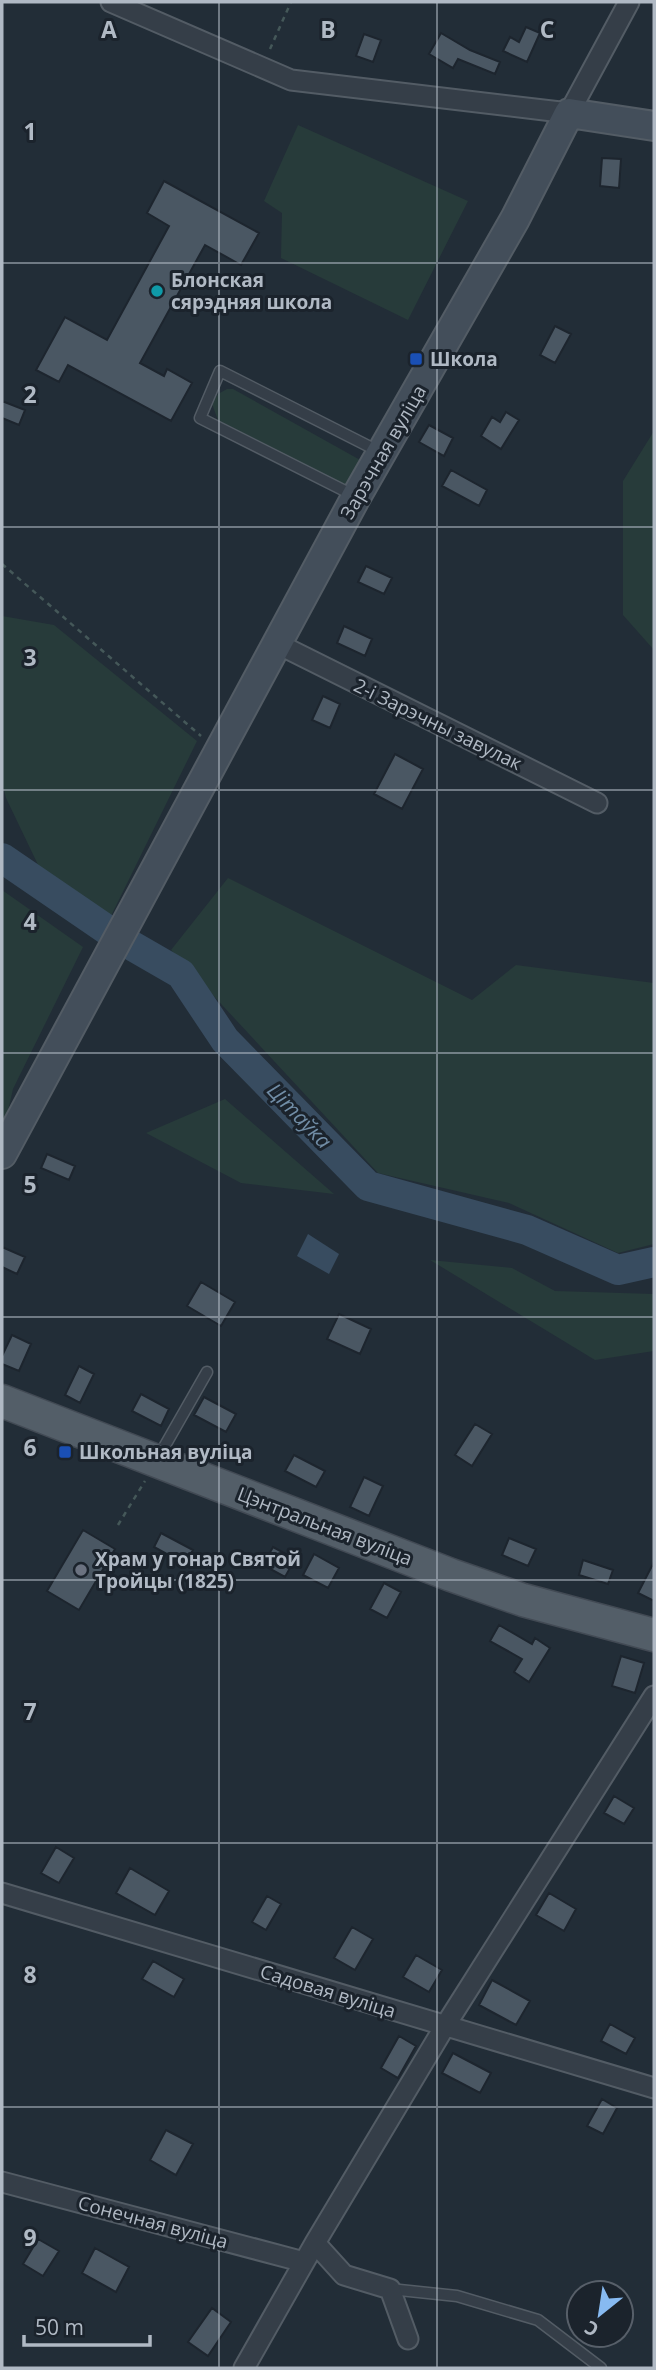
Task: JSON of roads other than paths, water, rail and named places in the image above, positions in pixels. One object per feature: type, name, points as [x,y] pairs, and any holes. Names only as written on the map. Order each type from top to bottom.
[{"type":"main road","points":[[569,113],[654,126]]},
{"type":"main road","name":"Зарэчная вуліца","points":[[4,1148],[76,1020],[356,497],[515,219],[569,113]]},
{"type":"main road","name":"Цэнтральная вуліца","points":[[2,1401],[438,1570],[511,1596],[654,1635]]},
{"type":"street","points":[[111,2],[291,80],[569,113],[629,2]]},
{"type":"street","name":"2-і Зарэчны завулак","points":[[278,644],[597,803]]},
{"type":"street","points":[[244,2368],[315,2243],[445,2026],[654,1696]]},
{"type":"street","name":"Садовая вуліца","points":[[2,1893],[654,2088]]},
{"type":"street","name":"Сонечная вуліца","points":[[2,2182],[304,2262]]},
{"type":"street","points":[[315,2243],[344,2275],[390,2288],[408,2339]]},
{"type":"lane","points":[[356,497],[200,418],[220,370],[382,453]]},
{"type":"lane","points":[[157,1460],[207,1371]]},
{"type":"lane","points":[[390,2288],[457,2296],[538,2320],[601,2368]]},
{"type":"water","points":[[308,1234],[339,1254],[329,1274],[297,1256]]},
{"type":"waterway","name":"Цітаўка","points":[[2,858],[122,940],[181,974],[225,1040],[368,1186],[527,1230],[618,1270],[654,1262]]},
{"type":"place","name":"Блонская сярэдняя школа","points":[[157,291]]},
{"type":"place","name":"Школа","points":[[416,359]]},
{"type":"place","name":"Школьная вуліца","points":[[65,1452]]},
{"type":"place","name":"Храм у гонар Святой Тройцы (1825)","points":[[81,1570]]}]
